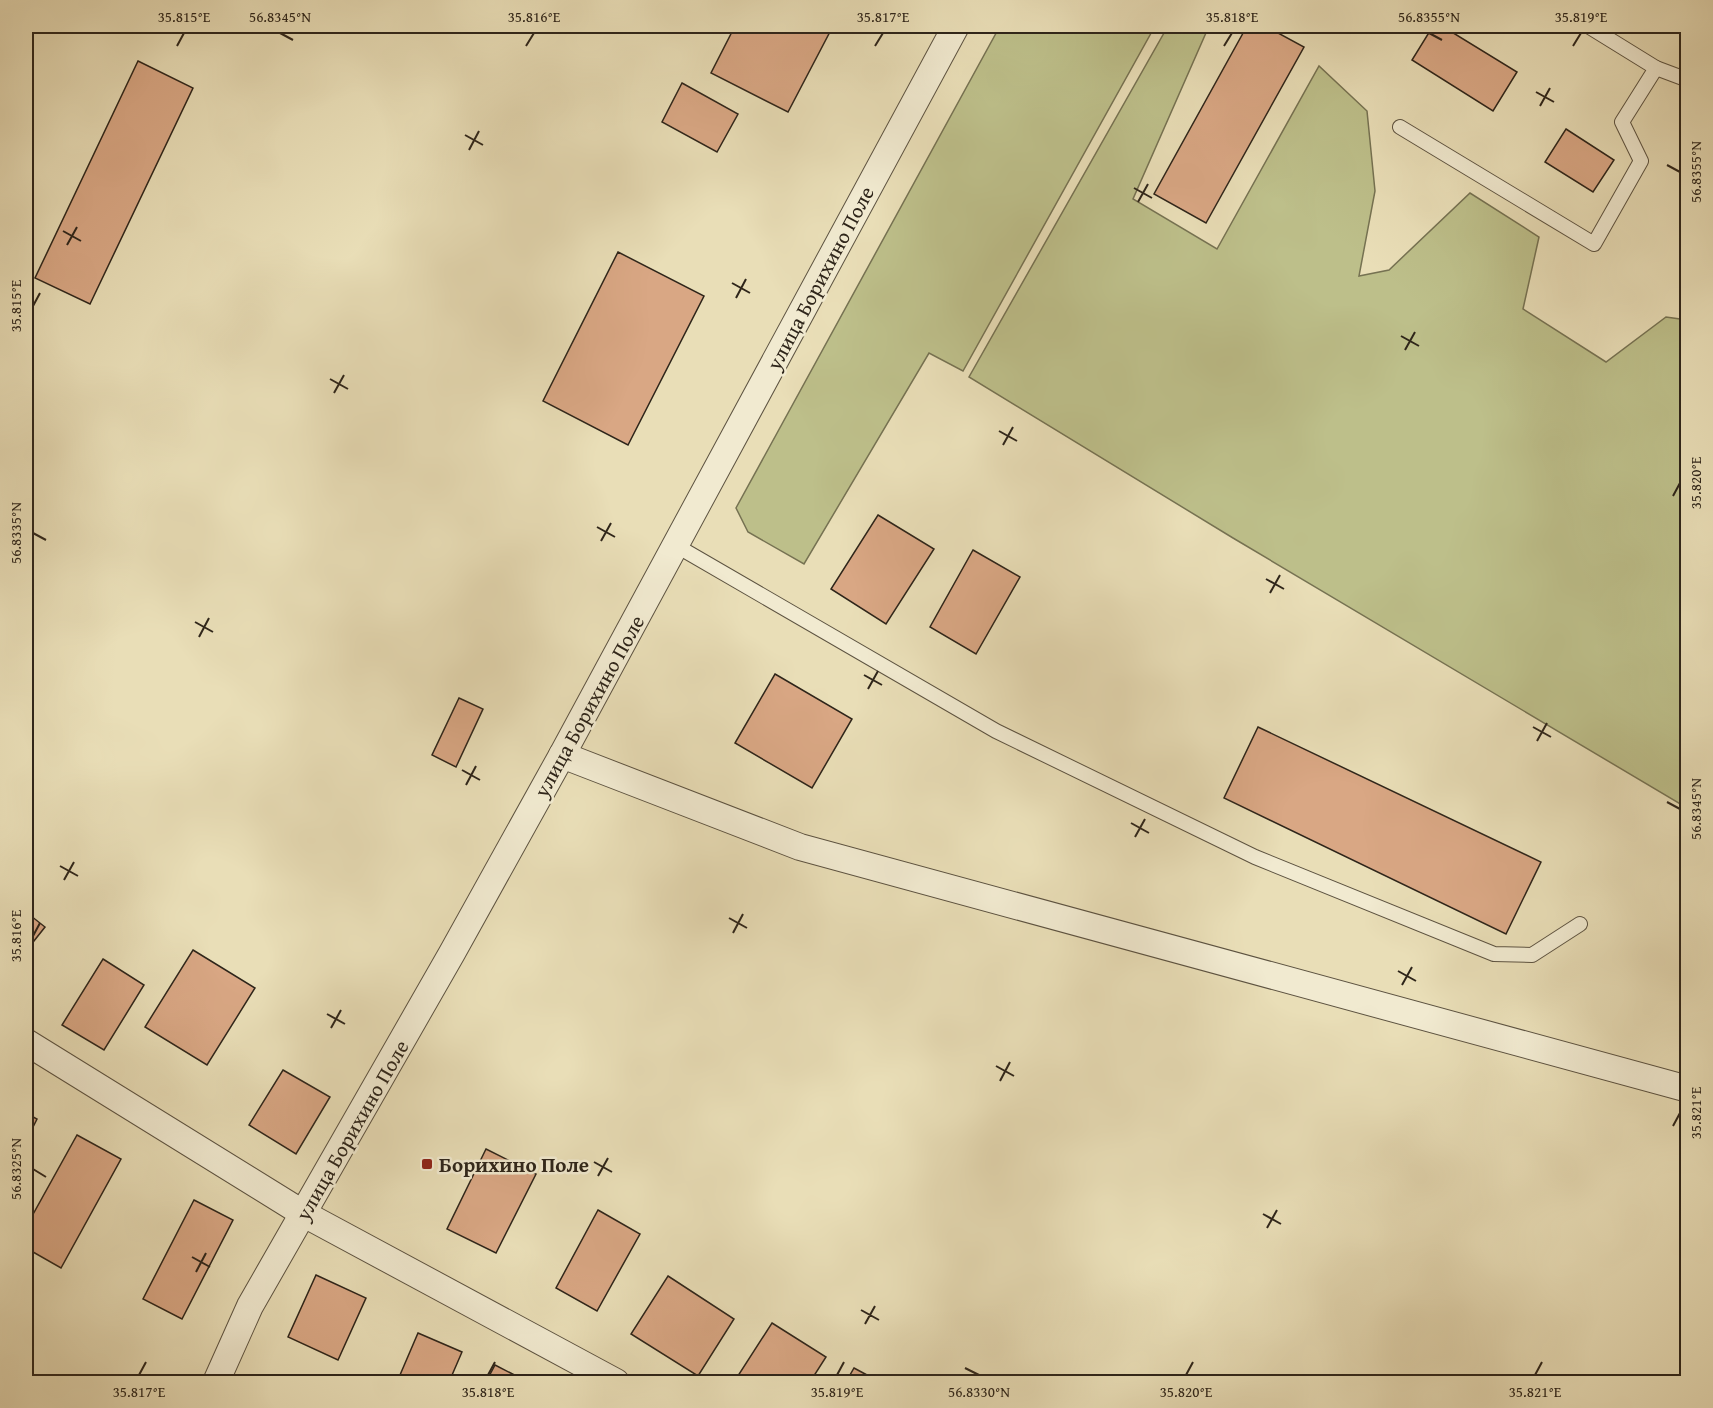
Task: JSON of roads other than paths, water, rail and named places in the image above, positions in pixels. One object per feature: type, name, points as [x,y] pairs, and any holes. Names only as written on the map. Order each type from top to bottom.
[{"type":"street","name":"улица Борихино Поле","points":[[216,1383],[250,1306],[452,953],[562,755],[956,26]]},
{"type":"street","points":[[562,755],[800,847],[1688,1089]]},
{"type":"street","points":[[26,1042],[304,1214],[616,1383]]},
{"type":"lane","points":[[1588,26],[1656,68],[1688,80]]},
{"type":"lane","points":[[1400,127],[1594,244],[1641,161],[1622,122],[1656,68]]},
{"type":"lane","points":[[675,545],[996,731],[1255,857],[1494,954],[1532,955],[1580,924]]},
{"type":"place","name":"Борихино Поле","points":[[427,1164]]}]
